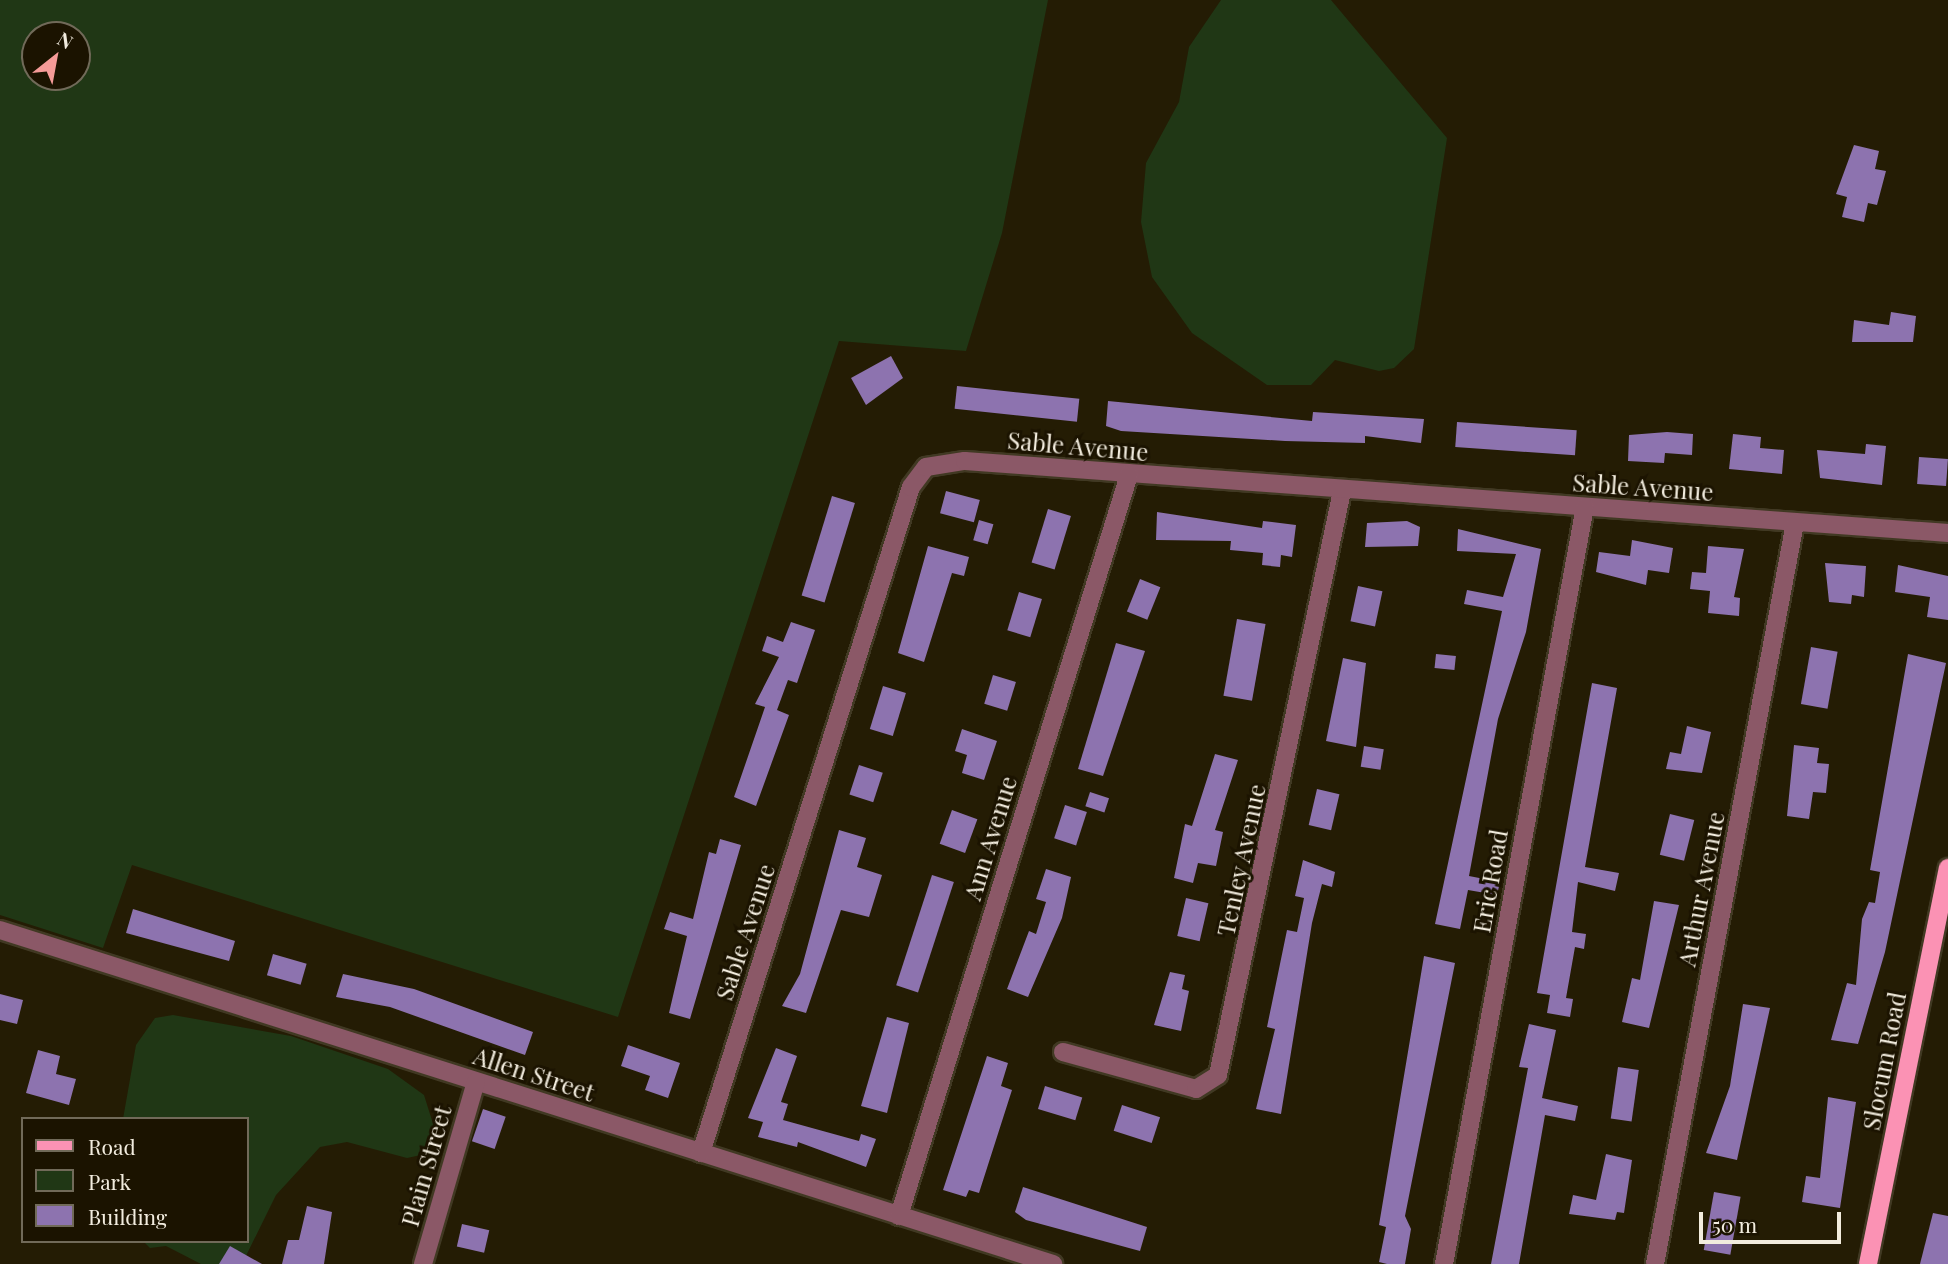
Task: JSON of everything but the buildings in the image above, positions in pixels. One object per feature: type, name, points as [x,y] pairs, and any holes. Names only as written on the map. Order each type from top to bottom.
[{"type":"main road","name":"Slocum Road","points":[[1868,1264],[1948,868]]},
{"type":"street","name":"Sable Avenue","points":[[701,1153],[911,487],[926,467],[949,461],[1948,533]]},
{"type":"street","name":"Ann Avenue","points":[[899,1216],[1129,475]]},
{"type":"street","name":"Tenley Avenue","points":[[1063,1052],[1196,1089],[1213,1081],[1221,1068],[1342,491]]},
{"type":"street","name":"Eric Road","points":[[1444,1264],[1585,507]]},
{"type":"street","name":"Arthur Avenue","points":[[1655,1264],[1795,523]]},
{"type":"street","name":"Allen Street","points":[[0,930],[1053,1264]]},
{"type":"street","name":"Plain Street","points":[[423,1264],[476,1082]]},
{"type":"green space","points":[[0,0],[1048,0],[1002,233],[966,351],[839,341],[618,1017],[132,865],[103,948],[0,915]]},
{"type":"green space","points":[[1221,0],[1331,0],[1447,138],[1414,349],[1394,368],[1379,371],[1335,360],[1311,385],[1267,385],[1192,333],[1152,277],[1141,222],[1146,163],[1179,102],[1189,47]]},
{"type":"green space","points":[[173,1015],[291,1036],[388,1069],[424,1095],[435,1130],[421,1155],[407,1158],[347,1142],[320,1147],[276,1195],[242,1264],[201,1264],[166,1246],[150,1248],[145,1243],[248,1243],[248,1117],[123,1117],[136,1045],[155,1018]]}]
